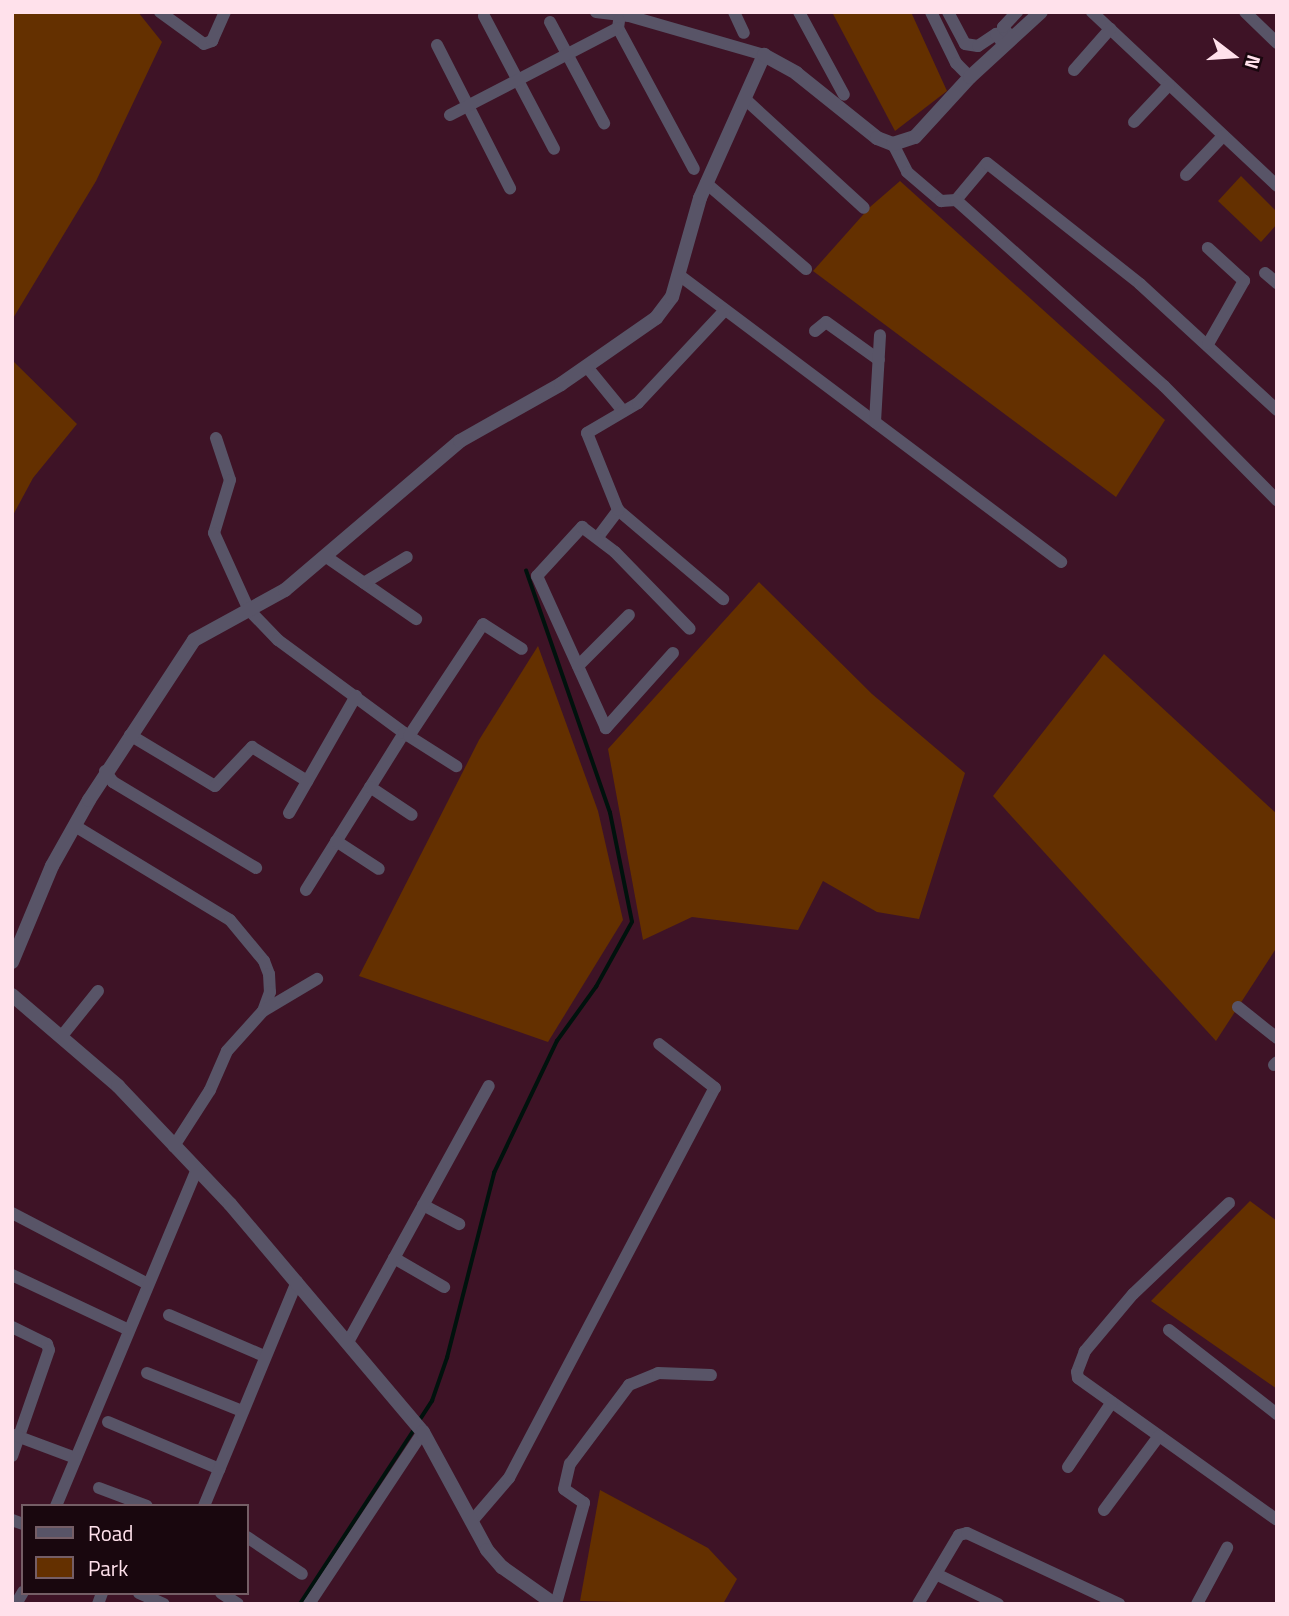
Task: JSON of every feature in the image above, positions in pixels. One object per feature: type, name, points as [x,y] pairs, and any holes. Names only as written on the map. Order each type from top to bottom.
[{"type":"street","points":[[160,12],[204,44],[212,41],[225,12]]},
{"type":"street","points":[[596,12],[619,21],[694,169]]},
{"type":"street","points":[[734,12],[744,33]]},
{"type":"street","points":[[799,12],[844,95]]},
{"type":"street","points":[[931,12],[956,63],[970,77]]},
{"type":"street","points":[[948,12],[972,47],[1004,36],[1041,12]]},
{"type":"street","points":[[450,115],[567,54],[619,21],[650,17],[764,55],[796,73],[877,138],[893,144],[915,137],[1004,36],[1017,12]]},
{"type":"street","points":[[1092,12],[1277,186]]},
{"type":"street","points":[[1240,14],[1277,43]]},
{"type":"street","points":[[484,16],[554,149]]},
{"type":"street","points":[[550,22],[604,123]]},
{"type":"street","points":[[1074,70],[1110,30]]},
{"type":"street","points":[[437,45],[510,188]]},
{"type":"street","points":[[12,962],[75,826],[105,771],[194,640],[285,590],[460,441],[587,367],[656,318],[672,297],[706,183],[764,55]]},
{"type":"street","points":[[1134,122],[1169,85]]},
{"type":"street","points":[[745,99],[864,208]]},
{"type":"street","points":[[1186,175],[1223,136]]},
{"type":"street","points":[[893,144],[907,172],[941,201],[956,200],[1164,386],[1277,500]]},
{"type":"street","points":[[956,200],[986,163],[1140,284],[1277,410]]},
{"type":"street","points":[[706,183],[806,269]]},
{"type":"street","points":[[1208,344],[1244,281],[1209,248]]},
{"type":"street","points":[[1265,274],[1277,283]]},
{"type":"street","points":[[679,275],[1060,562]]},
{"type":"street","points":[[723,600],[618,510],[587,433],[638,403],[724,311]]},
{"type":"street","points":[[815,331],[826,321],[879,360]]},
{"type":"street","points":[[876,422],[880,335]]},
{"type":"street","points":[[587,367],[623,411]]},
{"type":"street","points":[[216,438],[230,480],[214,533],[249,610],[278,639],[406,734],[456,766]]},
{"type":"street","points":[[598,537],[618,510]]},
{"type":"street","points":[[673,653],[606,728],[537,576],[582,527],[598,537],[690,629]]},
{"type":"street","points":[[325,556],[416,619]]},
{"type":"street","points":[[364,583],[407,557]]},
{"type":"street","points":[[578,666],[629,615]]},
{"type":"street","points":[[306,890],[370,787],[483,624],[522,649]]},
{"type":"street","points":[[289,813],[356,696]]},
{"type":"street","points":[[130,735],[215,786],[252,747],[307,781]]},
{"type":"street","points":[[105,771],[113,782],[257,867]]},
{"type":"street","points":[[370,787],[412,815]]},
{"type":"street","points":[[75,826],[168,879],[237,927],[269,974],[270,992],[263,1011]]},
{"type":"street","points":[[337,841],[379,869]]},
{"type":"street","points":[[174,1146],[210,1090],[233,1042],[263,1011],[317,979]]},
{"type":"street","points":[[61,1037],[98,990]]},
{"type":"street","points":[[12,995],[118,1086],[197,1169],[297,1282],[423,1432],[472,1521],[502,1567],[555,1604],[584,1503],[565,1489],[570,1464],[629,1385],[658,1373],[711,1375]]},
{"type":"street","points":[[1238,1007],[1277,1038]]},
{"type":"street","points":[[472,1521],[509,1478],[715,1088],[659,1044]]},
{"type":"street","points":[[348,1342],[489,1086]]},
{"type":"street","points":[[57,1504],[197,1169]]},
{"type":"street","points":[[1229,1203],[1133,1294],[1085,1351],[1078,1378],[1277,1520]]},
{"type":"street","points":[[424,1205],[459,1224]]},
{"type":"street","points":[[12,1213],[148,1284]]},
{"type":"street","points":[[394,1258],[444,1287]]},
{"type":"street","points":[[12,1275],[129,1330]]},
{"type":"street","points":[[205,1504],[297,1282]]},
{"type":"street","points":[[169,1315],[264,1356]]},
{"type":"street","points":[[12,1327],[47,1344],[49,1350],[16,1436],[12,1456]]},
{"type":"street","points":[[1169,1330],[1277,1414]]},
{"type":"street","points":[[147,1373],[242,1411]]},
{"type":"street","points":[[1068,1467],[1112,1402]]},
{"type":"street","points":[[108,1422],[219,1469]]},
{"type":"street","points":[[309,1604],[423,1432]]},
{"type":"street","points":[[16,1436],[76,1458]]},
{"type":"street","points":[[1104,1510],[1159,1436]]},
{"type":"street","points":[[99,1488],[138,1504]]},
{"type":"street","points":[[918,1604],[959,1535],[967,1533],[1119,1604]]},
{"type":"street","points":[[248,1538],[302,1574]]},
{"type":"street","points":[[1197,1604],[1227,1548]]},
{"type":"street","points":[[936,1574],[998,1604]]},
{"type":"street","points":[[144,1595],[165,1604]]},
{"type":"green space","points":[[12,12],[138,12],[162,42],[96,181],[12,320]]},
{"type":"green space","points":[[832,12],[911,12],[947,91],[895,131]]},
{"type":"green space","points":[[1241,176],[1277,212],[1277,224],[1261,242],[1218,201]]},
{"type":"green space","points":[[900,181],[1165,420],[1116,497],[813,271],[870,207]]},
{"type":"green space","points":[[12,360],[77,424],[33,478],[12,517]]},
{"type":"green space","points":[[759,582],[872,694],[965,773],[919,919],[877,912],[823,881],[798,930],[692,917],[643,940],[608,749]]},
{"type":"green space","points":[[538,646],[598,811],[623,920],[548,1042],[359,976],[479,740]]},
{"type":"green space","points":[[1104,654],[1277,814],[1277,947],[1216,1041],[993,796]]},
{"type":"green space","points":[[1250,1201],[1277,1221],[1277,1389],[1151,1301]]},
{"type":"green space","points":[[600,1490],[708,1548],[737,1579],[723,1604],[580,1601]]},
{"type":"waterway","points":[[419,1421],[432,1401],[447,1358],[494,1173],[557,1041],[596,987],[632,922],[610,813],[526,571]]},
{"type":"waterway","points":[[300,1604],[415,1428]]}]
